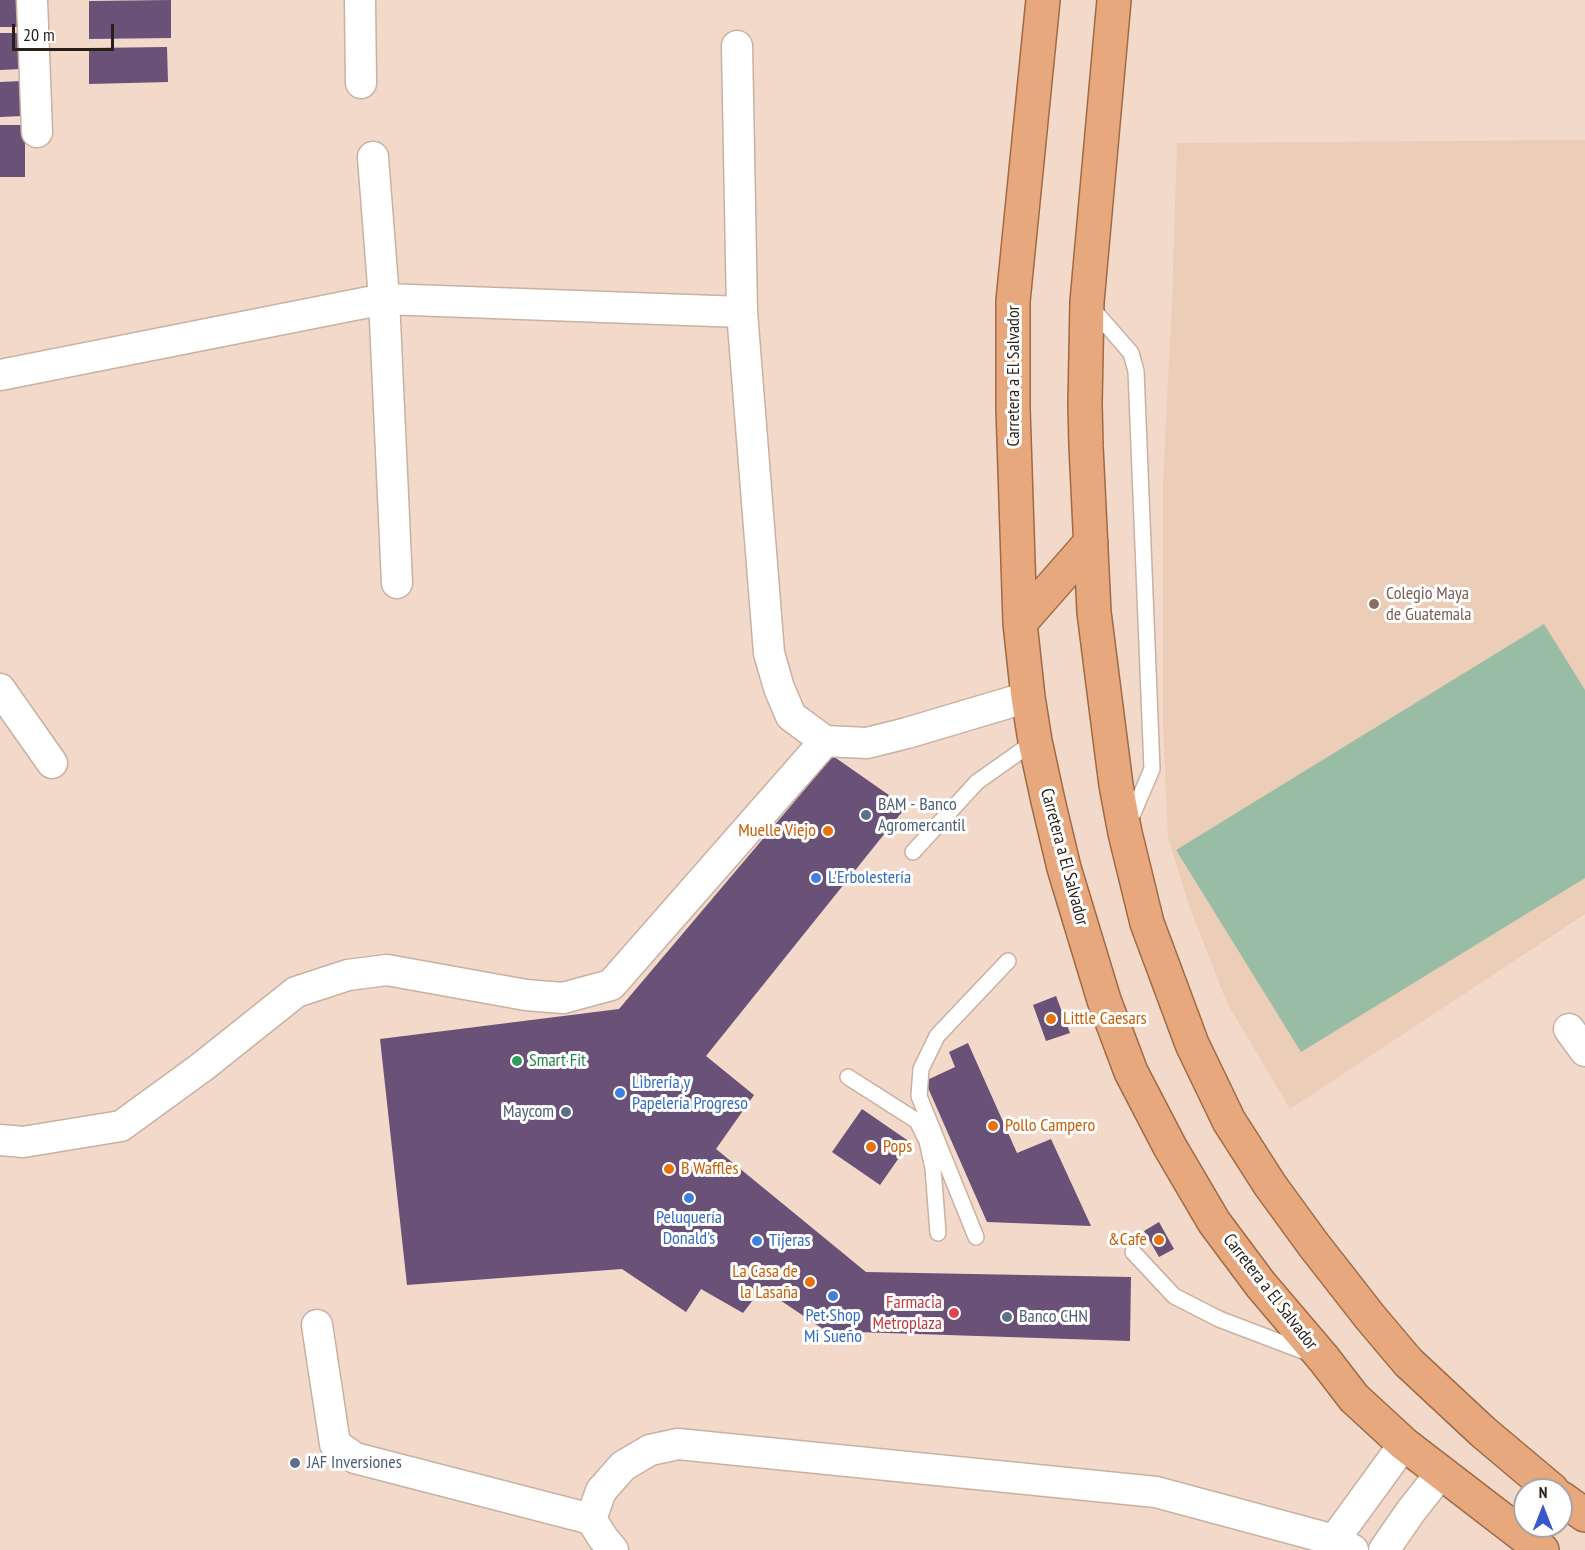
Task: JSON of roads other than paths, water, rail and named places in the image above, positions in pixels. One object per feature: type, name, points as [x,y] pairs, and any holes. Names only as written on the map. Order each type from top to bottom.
[{"type":"highway","name":"Carretera a El Salvador","points":[[1043,0],[1013,301],[1013,408],[1020,622],[1035,741],[1064,868],[1104,1000],[1131,1072],[1170,1147],[1214,1222],[1261,1285],[1354,1398],[1404,1444],[1542,1550]]},
{"type":"highway","points":[[1114,0],[1087,302],[1085,404],[1094,612],[1114,773],[1125,833],[1147,924],[1192,1044],[1229,1121],[1270,1185],[1313,1244],[1408,1362],[1483,1432],[1538,1478]]},
{"type":"highway","points":[[1020,622],[1091,542]]},
{"type":"highway","points":[[1018,552],[1094,612]]},
{"type":"street","points":[[32,0],[37,132]]},
{"type":"street","points":[[360,0],[361,83]]},
{"type":"street","points":[[737,46],[742,312],[769,653],[779,688],[791,716],[825,741],[867,743],[1028,697]]},
{"type":"street","points":[[373,157],[384,299],[397,584]]},
{"type":"street","points":[[0,375],[384,299],[742,312]]},
{"type":"street","points":[[0,689],[52,763]]},
{"type":"street","points":[[0,1140],[23,1142],[121,1126],[202,1067],[296,992],[348,975],[387,970],[526,995],[563,998],[611,985],[825,741]]},
{"type":"street","points":[[317,1325],[335,1444],[355,1458],[591,1519],[613,1550]]},
{"type":"street","points":[[591,1519],[602,1491],[623,1467],[650,1450],[678,1444],[1156,1492],[1344,1545],[1404,1444]]},
{"type":"street","points":[[1384,1550],[1441,1473]]},
{"type":"lane","points":[[1087,302],[1131,353],[1136,371],[1152,769],[1125,833]]},
{"type":"lane","points":[[913,852],[977,782],[1035,741]]},
{"type":"lane","points":[[976,1237],[919,1096],[921,1069],[937,1036],[1008,961]]},
{"type":"lane","points":[[848,1077],[917,1121],[927,1141],[933,1168],[938,1233]]},
{"type":"lane","points":[[1132,1252],[1174,1296],[1219,1318],[1324,1359]]},
{"type":"place","name":"Colegio Maya de Guatemala","points":[[1374,604]]},
{"type":"place","name":"BAM - Banco Agromercantil","points":[[866,815]]},
{"type":"place","name":"Muelle Viejo","points":[[828,831]]},
{"type":"place","name":"L'Erbolestería","points":[[816,878]]},
{"type":"place","name":"Little Caesars","points":[[1051,1019]]},
{"type":"place","name":"Smart Fit","points":[[517,1061]]},
{"type":"place","name":"Librería y Papelería Progreso","points":[[620,1093]]},
{"type":"place","name":"Maycom","points":[[566,1112]]},
{"type":"place","name":"Pollo Campero","points":[[993,1126]]},
{"type":"place","name":"Pops","points":[[871,1147]]},
{"type":"place","name":"B Waffles","points":[[669,1169]]},
{"type":"place","name":"Peluquería Donald's","points":[[689,1198]]},
{"type":"place","name":"&Cafe","points":[[1159,1240]]},
{"type":"place","name":"Tijeras","points":[[757,1241]]},
{"type":"place","name":"La Casa de la Lasaña","points":[[810,1282]]},
{"type":"place","name":"Pet Shop Mi Sueño","points":[[833,1296]]},
{"type":"place","name":"Farmacia Metroplaza","points":[[954,1313]]},
{"type":"place","name":"Banco CHN","points":[[1007,1317]]},
{"type":"place","name":"JAF Inversiones","points":[[295,1463]]}]
